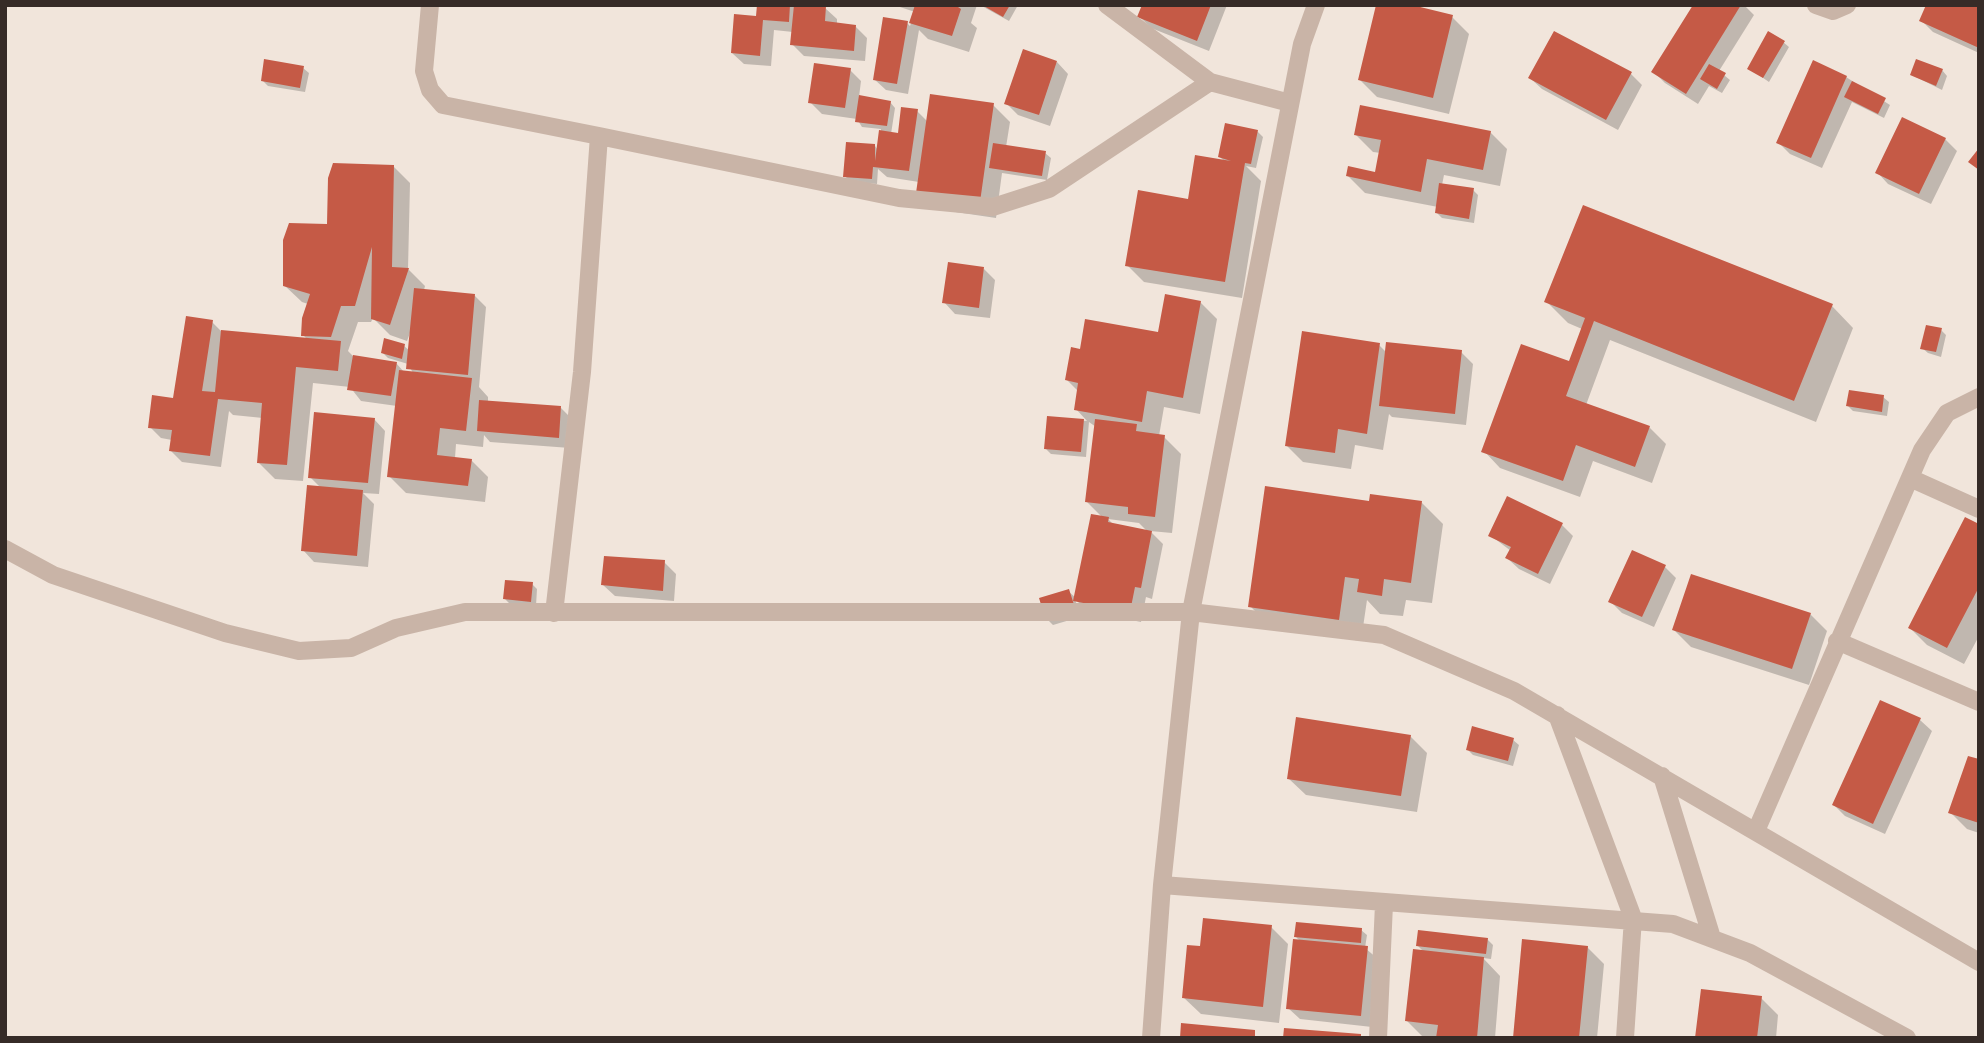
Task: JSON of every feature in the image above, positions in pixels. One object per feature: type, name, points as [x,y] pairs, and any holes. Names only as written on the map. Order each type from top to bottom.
[{"type":"street","points":[[430,5],[424,71],[430,90],[443,105],[899,198],[993,207],[1049,189],[1210,82]]},
{"type":"street","points":[[1107,5],[1210,82],[1290,103]]},
{"type":"street","points":[[1151,1038],[1161,884],[1191,612],[1302,44],[1316,5]]},
{"type":"street","points":[[1816,5],[1833,11],[1847,5]]},
{"type":"street","points":[[554,612],[582,372],[599,136]]},
{"type":"street","points":[[1756,831],[1922,450],[1947,414],[1979,397]]},
{"type":"street","points":[[1910,478],[1979,509]]},
{"type":"street","points":[[5,549],[53,575],[225,633],[299,651],[351,648],[396,628],[465,612],[1191,612],[1384,635],[1514,691],[1979,962]]},
{"type":"street","points":[[1837,641],[1979,702]]},
{"type":"street","points":[[1557,715],[1633,918],[1625,1038]]},
{"type":"street","points":[[1662,776],[1712,938]]},
{"type":"street","points":[[1161,884],[1384,904],[1633,918],[1673,924],[1750,953],[1896,1035]]},
{"type":"street","points":[[1378,1038],[1384,904]]},
{"type":"building","points":[[757,5],[790,5],[789,22],[763,20],[760,56],[731,53],[734,14],[756,16]]},
{"type":"building","points":[[794,5],[826,6],[825,21],[856,25],[854,51],[790,45]]},
{"type":"building","points":[[915,5],[955,5],[961,9],[952,36],[909,23]]},
{"type":"building","points":[[982,5],[1010,5],[1003,17]]},
{"type":"building","points":[[1142,5],[1211,5],[1197,41],[1137,17]]},
{"type":"building","points":[[1376,5],[1412,5],[1453,15],[1433,98],[1358,80]]},
{"type":"building","points":[[1693,5],[1741,5],[1686,94],[1651,72]]},
{"type":"building","points":[[1926,5],[1979,5],[1979,48],[1919,21]]},
{"type":"building","points":[[883,17],[908,21],[897,84],[873,80]]},
{"type":"building","points":[[1554,31],[1632,72],[1606,120],[1528,78]]},
{"type":"building","points":[[1768,31],[1785,41],[1763,78],[1747,69]]},
{"type":"building","points":[[1023,49],[1057,61],[1039,115],[1004,104]]},
{"type":"building","points":[[264,59],[304,66],[300,88],[261,81]]},
{"type":"building","points":[[1916,59],[1943,69],[1936,86],[1910,75]]},
{"type":"building","points":[[1813,60],[1847,76],[1811,158],[1776,143]]},
{"type":"building","points":[[814,63],[851,68],[845,108],[808,103]]},
{"type":"building","points":[[1709,64],[1726,73],[1717,89],[1700,79]]},
{"type":"building","points":[[1852,81],[1886,98],[1878,114],[1844,97]]},
{"type":"building","points":[[930,94],[994,103],[980,202],[916,193]]},
{"type":"building","points":[[859,95],[891,101],[887,126],[855,122]]},
{"type":"building","points":[[1360,105],[1491,131],[1483,170],[1427,159],[1421,192],[1346,176],[1348,166],[1375,172],[1381,140],[1354,135]]},
{"type":"building","points":[[901,107],[918,109],[909,171],[873,167],[872,179],[843,177],[846,142],[875,144],[875,161],[879,130],[898,133]]},
{"type":"building","points":[[1902,117],[1946,138],[1919,194],[1875,173]]},
{"type":"building","points":[[1225,123],[1258,130],[1251,164],[1245,163],[1225,282],[1125,266],[1138,190],[1188,199],[1195,155],[1231,161],[1218,157]]},
{"type":"building","points":[[993,143],[1046,151],[1042,176],[989,168]]},
{"type":"building","points":[[1979,148],[1979,170],[1968,162]]},
{"type":"building","points":[[333,163],[394,165],[392,267],[409,268],[390,325],[371,319],[372,247],[355,306],[341,306],[331,337],[301,336],[302,318],[310,294],[283,286],[283,240],[289,223],[327,224],[328,178]]},
{"type":"building","points":[[1439,183],[1474,188],[1469,219],[1435,213]]},
{"type":"building","points":[[1583,205],[1833,304],[1794,401],[1594,321],[1566,396],[1650,426],[1635,467],[1576,445],[1563,481],[1481,452],[1521,344],[1569,361],[1585,318],[1544,302]]},
{"type":"building","points":[[948,262],[984,267],[979,308],[942,303]]},
{"type":"building","points":[[414,288],[475,294],[468,375],[406,369]]},
{"type":"building","points":[[1165,294],[1201,301],[1183,398],[1147,391],[1142,422],[1074,410],[1078,383],[1065,380],[1071,347],[1080,349],[1085,319],[1158,332]]},
{"type":"building","points":[[186,316],[213,320],[202,391],[215,392],[221,330],[341,341],[338,371],[296,367],[287,465],[257,463],[262,403],[218,399],[210,456],[169,451],[172,430],[148,428],[152,395],[173,398]]},
{"type":"building","points":[[1926,325],[1942,328],[1936,352],[1920,349]]},
{"type":"building","points":[[1302,331],[1380,343],[1367,434],[1338,429],[1335,453],[1285,446]]},
{"type":"building","points":[[384,338],[405,344],[402,359],[381,353]]},
{"type":"building","points":[[1386,342],[1462,350],[1455,414],[1379,406]]},
{"type":"building","points":[[353,355],[397,362],[391,396],[347,390]]},
{"type":"building","points":[[399,370],[472,378],[466,431],[440,428],[437,455],[472,459],[468,486],[387,477]]},
{"type":"building","points":[[1849,390],[1884,395],[1882,412],[1846,406]]},
{"type":"building","points":[[479,400],[561,406],[559,438],[477,431]]},
{"type":"building","points":[[314,412],[375,418],[368,483],[308,478]]},
{"type":"building","points":[[1047,416],[1084,419],[1081,452],[1044,449]]},
{"type":"building","points":[[1095,419],[1137,424],[1136,431],[1165,435],[1155,517],[1128,514],[1128,507],[1085,502]]},
{"type":"building","points":[[307,485],[363,490],[357,556],[301,551]]},
{"type":"building","points":[[1265,486],[1369,501],[1370,494],[1422,501],[1411,583],[1384,579],[1382,596],[1357,592],[1359,579],[1345,577],[1339,620],[1248,607]]},
{"type":"building","points":[[1507,496],[1563,523],[1538,574],[1505,558],[1511,547],[1488,536]]},
{"type":"building","points":[[1091,514],[1109,517],[1108,522],[1152,531],[1141,588],[1135,587],[1130,612],[1073,601]]},
{"type":"building","points":[[1965,517],[1979,524],[1979,587],[1947,648],[1908,628]]},
{"type":"building","points":[[1632,550],[1666,565],[1642,617],[1608,602]]},
{"type":"building","points":[[604,556],[665,560],[663,591],[601,585]]},
{"type":"building","points":[[1691,574],[1811,613],[1792,669],[1672,630]]},
{"type":"building","points":[[505,580],[533,582],[531,602],[503,599]]},
{"type":"building","points":[[1069,589],[1076,611],[1046,621],[1039,598]]},
{"type":"building","points":[[1880,700],[1921,718],[1873,824],[1832,805]]},
{"type":"building","points":[[1296,717],[1411,735],[1401,796],[1287,779]]},
{"type":"building","points":[[1472,726],[1514,738],[1508,761],[1466,750]]},
{"type":"building","points":[[1968,756],[1979,759],[1979,823],[1948,813]]},
{"type":"building","points":[[1203,918],[1272,925],[1263,1007],[1182,998],[1187,945],[1200,946]]},
{"type":"building","points":[[1296,922],[1362,928],[1361,943],[1294,937]]},
{"type":"building","points":[[1418,930],[1488,938],[1486,954],[1416,946]]},
{"type":"building","points":[[1293,939],[1368,946],[1361,1016],[1286,1009]]},
{"type":"building","points":[[1522,939],[1588,946],[1579,1038],[1513,1038]]},
{"type":"building","points":[[1413,949],[1484,957],[1477,1038],[1436,1038],[1438,1025],[1405,1021]]},
{"type":"building","points":[[1701,989],[1762,996],[1757,1038],[1695,1038]]},
{"type":"building","points":[[1181,1023],[1255,1030],[1255,1038],[1180,1038]]},
{"type":"building","points":[[1284,1028],[1361,1034],[1361,1038],[1283,1038]]}]
